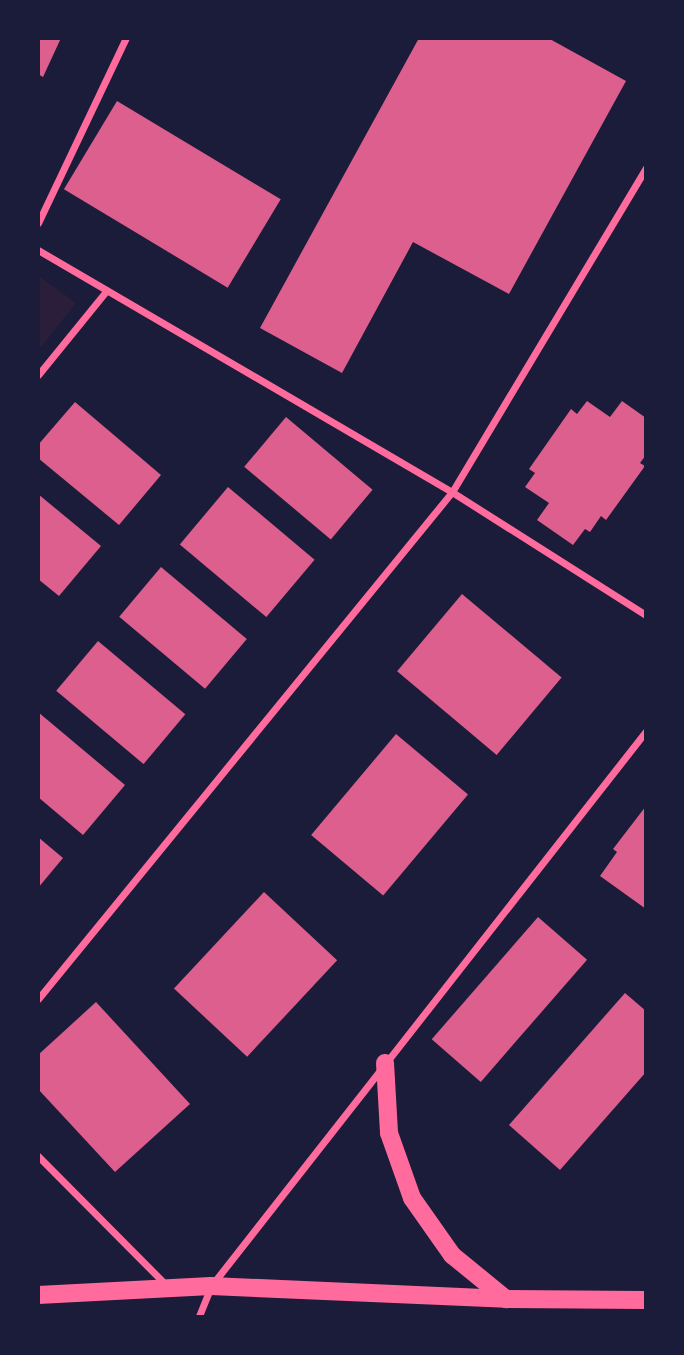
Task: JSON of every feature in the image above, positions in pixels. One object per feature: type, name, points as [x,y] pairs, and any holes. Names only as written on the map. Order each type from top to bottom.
[{"type":"main road","points":[[386,1063],[389,1133],[412,1198],[452,1255],[506,1299]]},
{"type":"main road","points":[[38,1295],[211,1286],[506,1299],[646,1300]]},
{"type":"street","points":[[38,223],[126,38]]},
{"type":"street","points":[[38,999],[452,492],[646,168]]},
{"type":"street","points":[[38,250],[452,492],[646,615]]},
{"type":"street","points":[[38,375],[107,290]]},
{"type":"street","points":[[199,1317],[211,1286],[646,732]]},
{"type":"street","points":[[38,1156],[169,1287]]},
{"type":"shaded area","points":[[39,276],[76,303],[39,350]]},
{"type":"building","points":[[38,38],[61,38],[43,77],[38,74]]},
{"type":"building","points":[[419,38],[548,38],[626,81],[509,294],[413,242],[342,373],[260,328]]},
{"type":"building","points":[[117,101],[281,199],[228,288],[64,189]]},
{"type":"building","points":[[587,401],[610,417],[622,401],[646,418],[646,455],[640,463],[645,466],[606,520],[601,516],[590,532],[585,529],[573,545],[537,520],[549,503],[525,487],[535,473],[529,469],[571,409],[577,414]]},
{"type":"building","points":[[75,402],[161,475],[119,525],[38,458],[38,445]]},
{"type":"building","points":[[286,417],[373,490],[331,539],[244,467]]},
{"type":"building","points":[[228,487],[315,560],[266,617],[180,544]]},
{"type":"building","points":[[38,494],[101,546],[59,596],[38,579]]},
{"type":"building","points":[[161,567],[247,639],[205,689],[119,617]]},
{"type":"building","points":[[462,594],[562,678],[497,755],[397,671]]},
{"type":"building","points":[[98,641],[185,714],[144,764],[56,691]]},
{"type":"building","points":[[38,712],[125,785],[83,835],[38,797]]},
{"type":"building","points":[[396,734],[468,794],[383,896],[311,835]]},
{"type":"building","points":[[646,806],[646,909],[600,876],[617,852],[613,849]]},
{"type":"building","points":[[38,837],[63,858],[38,888]]},
{"type":"building","points":[[264,892],[337,960],[247,1057],[174,989]]},
{"type":"building","points":[[538,917],[587,960],[481,1082],[432,1039]]},
{"type":"building","points":[[625,993],[646,1011],[646,1072],[560,1170],[509,1125]]},
{"type":"building","points":[[96,1002],[190,1104],[115,1172],[38,1089],[38,1055]]}]
